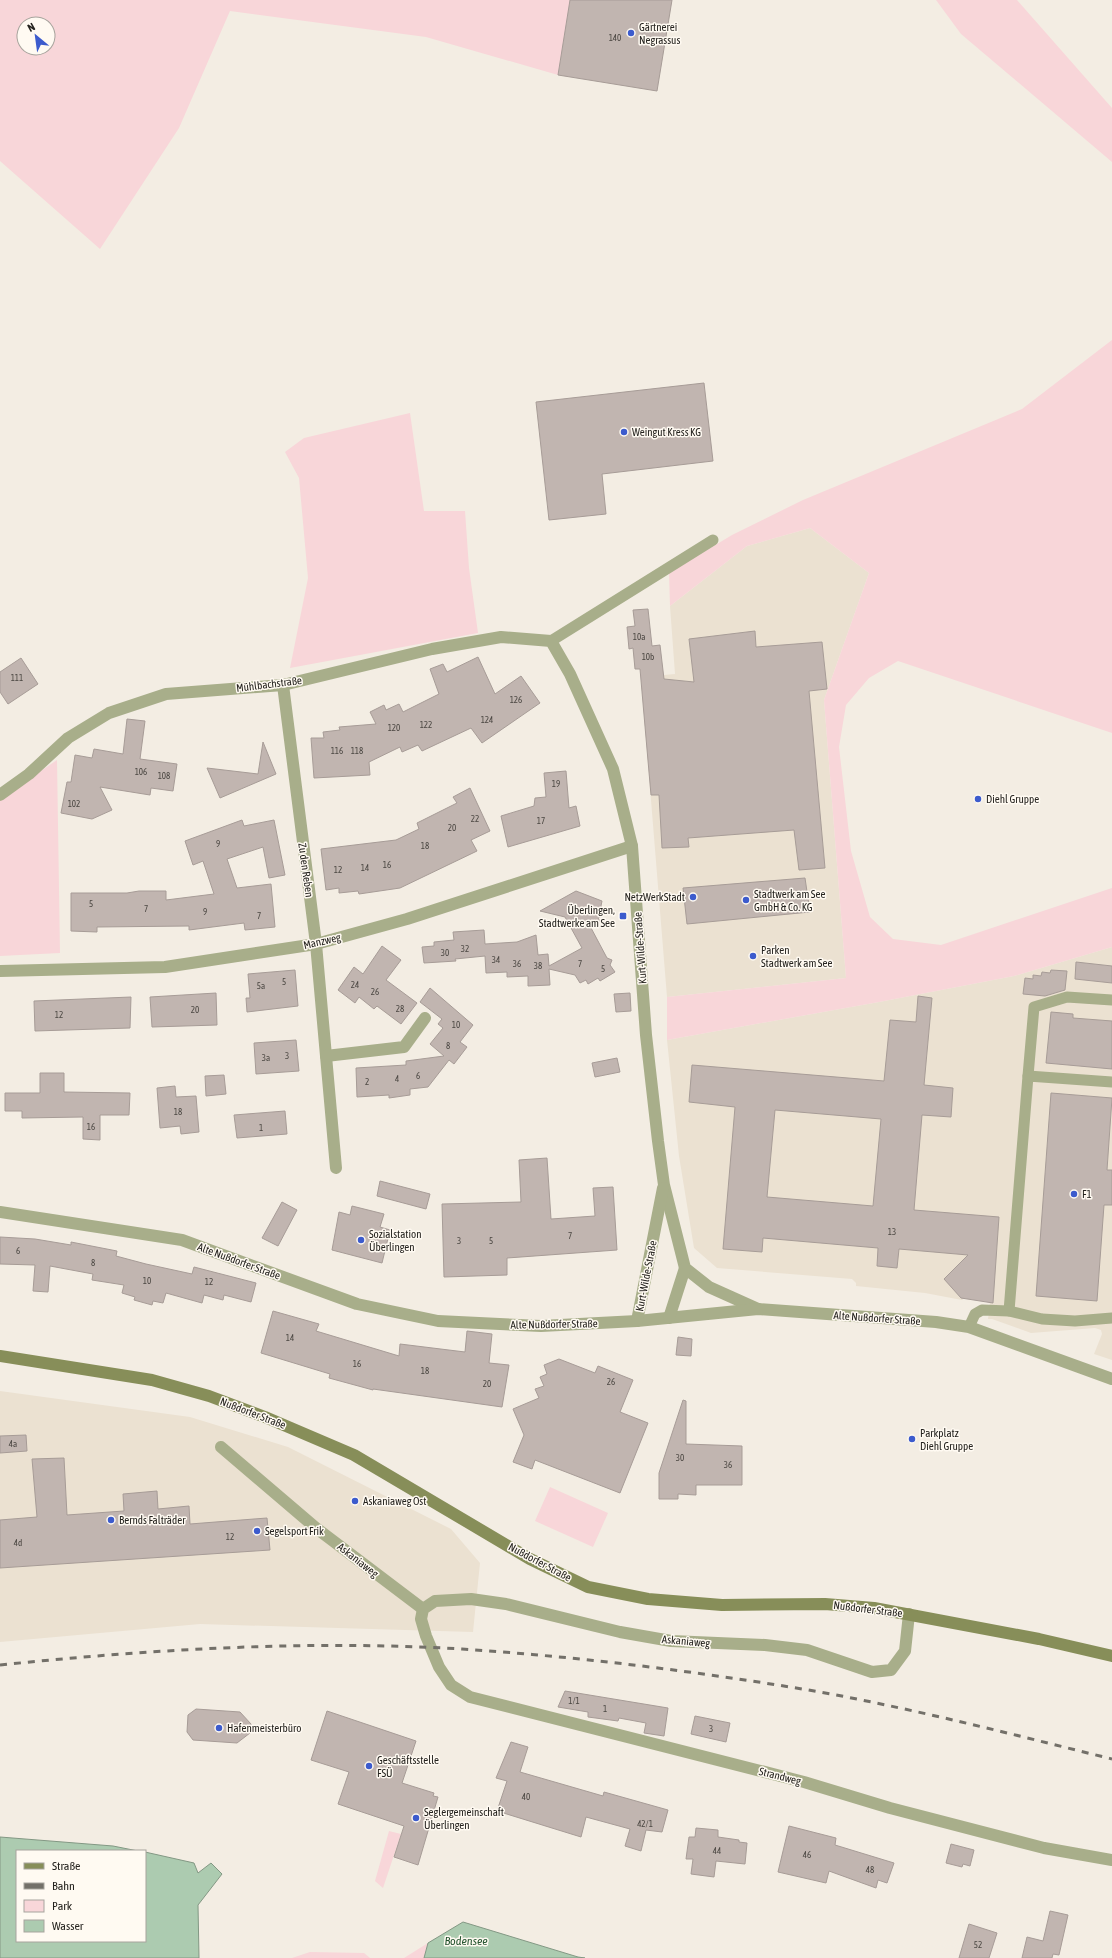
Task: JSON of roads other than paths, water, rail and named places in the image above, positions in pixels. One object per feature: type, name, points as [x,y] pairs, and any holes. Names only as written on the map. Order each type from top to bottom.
[{"type":"street","name":"Mühlbachstraße","points":[[0,795],[29,774],[68,738],[109,713],[166,694],[283,684],[432,649],[502,638],[551,641]]},
{"type":"street","name":"Kurt-Wilde-Straße","points":[[551,641],[570,674],[613,769],[632,846],[646,1035],[664,1184],[685,1268]]},
{"type":"street","name":"Zu den Reben","points":[[283,684],[316,944],[336,1168]]},
{"type":"street","name":"Manzweg","points":[[0,971],[165,967],[316,944],[407,919],[632,846]]},
{"type":"street","points":[[326,1056],[404,1047],[425,1018]]},
{"type":"street","name":"Kurt-Wilde-Straße","points":[[638,1321],[664,1184]]},
{"type":"street","name":"Alte Nußdorfer Straße","points":[[0,1212],[182,1240],[357,1304],[438,1321],[541,1326],[638,1321],[758,1309],[936,1322],[969,1327],[1112,1379]]},
{"type":"street","points":[[669,1318],[685,1268],[709,1288],[758,1309]]},
{"type":"street","name":"Nußdorfer Straße","points":[[0,1356],[152,1380],[223,1401],[265,1417],[354,1455],[514,1549],[588,1587],[648,1599],[722,1605],[825,1604],[874,1608],[1038,1639],[1112,1656]]},
{"type":"street","name":"Askaniaweg","points":[[221,1448],[316,1528],[424,1609],[435,1601],[471,1598],[506,1604],[620,1632],[671,1641],[765,1645],[807,1650],[872,1672],[891,1670],[904,1650],[909,1614]]},
{"type":"street","name":"Strandweg","points":[[424,1609],[421,1619],[426,1636],[439,1667],[450,1685],[470,1697],[804,1782],[890,1808],[1044,1848],[1112,1860]]},
{"type":"lane","points":[[551,641],[632,589],[713,540]]},
{"type":"lane","points":[[1009,1311],[1034,1007],[1067,997],[1112,1000]]},
{"type":"lane","points":[[1028,1076],[1112,1082]]},
{"type":"lane","points":[[969,1327],[975,1314],[982,1310],[1009,1311],[1042,1319],[1075,1321],[1111,1315]]},
{"type":"water","points":[[0,1837],[113,1846],[133,1850],[16,1850],[16,1942],[146,1942],[146,1852],[194,1863],[198,1873],[211,1863],[222,1874],[198,1905],[199,1958],[0,1958]]},
{"type":"water","name":"Bodensee","points":[[463,1922],[585,1958],[424,1958],[428,1943]]},
{"type":"railway","points":[[0,1665],[116,1654],[289,1646],[404,1646],[507,1652],[642,1666],[820,1692],[930,1715],[1112,1759]]},
{"type":"place","name":"Gärtnerei Negrassus","points":[[631,33]]},
{"type":"place","name":"Weingut Kress KG","points":[[624,432]]},
{"type":"place","name":"Diehl Gruppe","points":[[978,799]]},
{"type":"place","name":"NetzWerkStadt","points":[[693,897]]},
{"type":"place","name":"Stadtwerk am See GmbH & Co. KG","points":[[746,900]]},
{"type":"place","name":"Überlingen, Stadtwerke am See","points":[[623,916]]},
{"type":"place","name":"Parken Stadtwerk am See","points":[[753,956]]},
{"type":"place","name":"F1","points":[[1074,1194]]},
{"type":"place","name":"Sozialstation Überlingen","points":[[361,1240]]},
{"type":"place","name":"Parkplatz Diehl Gruppe","points":[[912,1439]]},
{"type":"place","name":"Askaniaweg Ost","points":[[355,1501]]},
{"type":"place","name":"Bernds Falträder","points":[[111,1520]]},
{"type":"place","name":"Segelsport Frik","points":[[257,1531]]},
{"type":"place","name":"Hafenmeisterbüro","points":[[219,1728]]},
{"type":"place","name":"Geschäftsstelle FSÜ","points":[[369,1766]]},
{"type":"place","name":"Seglergemeinschaft Überlingen","points":[[416,1818]]}]
